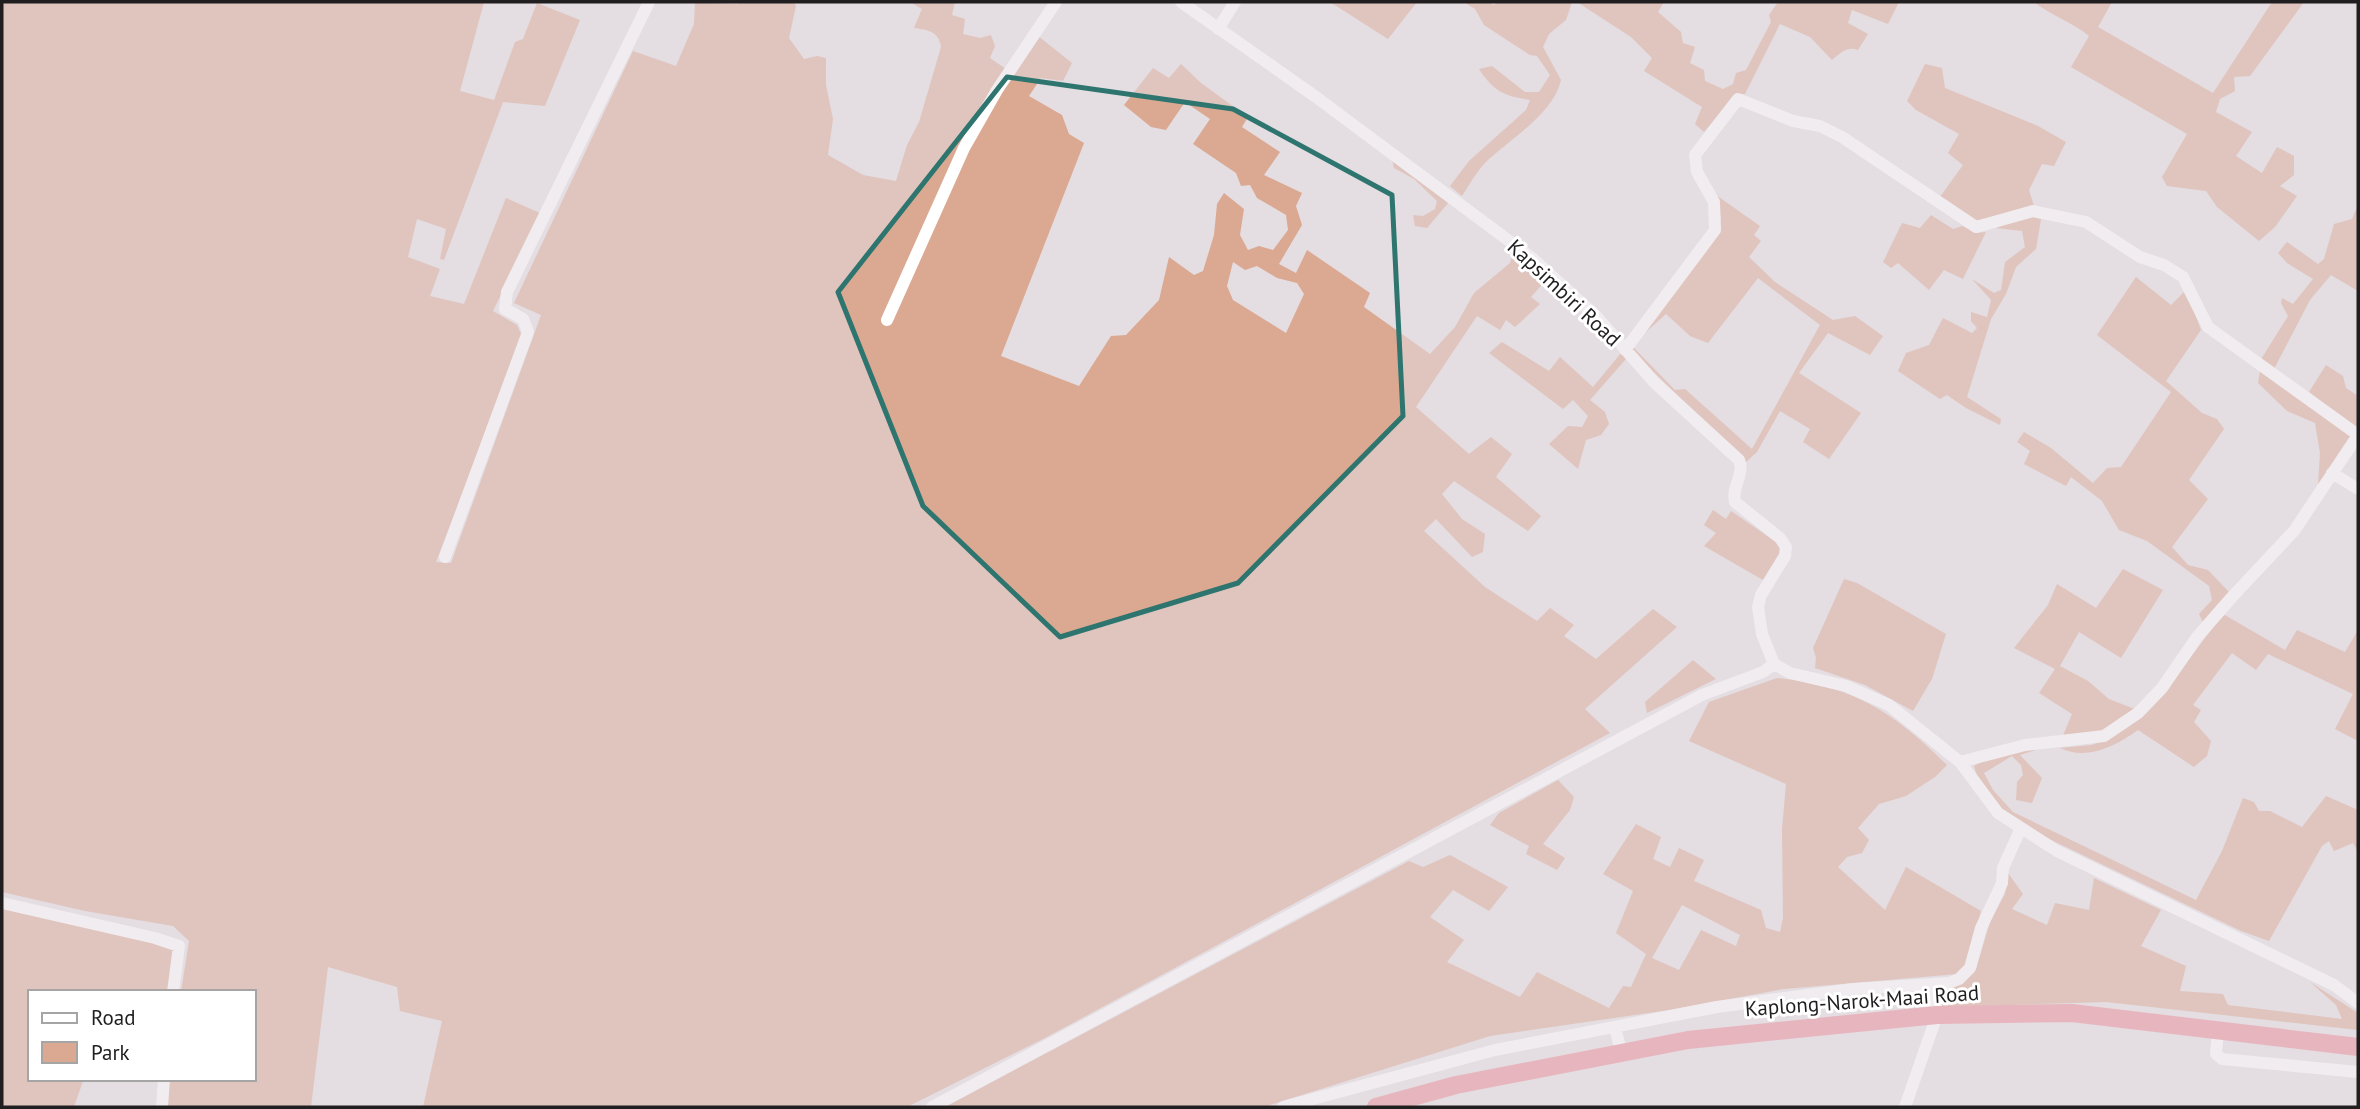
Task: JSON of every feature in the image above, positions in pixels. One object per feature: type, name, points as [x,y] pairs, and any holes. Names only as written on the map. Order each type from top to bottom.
[{"type":"highway","name":"Kaplong-Narok-Maai Road","points":[[1376,1107],[1456,1085],[1621,1052],[1755,1031],[1937,1015],[2073,1013],[2358,1047]]},
{"type":"street","points":[[445,557],[528,332],[523,319],[505,309],[507,292],[649,2]]},
{"type":"street","points":[[887,320],[964,148],[997,90],[1056,2]]},
{"type":"street","name":"Kapsimbiri Road","points":[[1181,2],[1316,96],[1532,258],[1596,316],[1654,382],[1739,460],[1741,471],[1733,495],[1735,502],[1783,541],[1785,556],[1761,595],[1758,607],[1762,634],[1774,664]]},
{"type":"street","points":[[1218,29],[1235,2]]},
{"type":"street","points":[[1625,351],[1715,230],[1714,202],[1697,172],[1695,155],[1738,99],[1793,121],[1820,125],[1976,227],[2034,211],[2087,222],[2140,257],[2164,265],[2183,277],[2208,327],[2358,435],[2294,531],[2197,637],[2162,688],[2122,726],[2104,736],[2025,745],[1960,762]]},
{"type":"street","points":[[2332,473],[2358,489]]},
{"type":"street","points":[[932,1107],[1702,695],[1763,672],[1774,664],[1790,673],[1846,686],[1889,705],[1960,762],[1998,813],[2020,830],[2057,852],[2334,985],[2358,1003]]},
{"type":"street","points":[[1283,1107],[1322,1102],[1495,1050],[1615,1027],[1777,997],[1887,986],[1933,986],[1959,979],[1970,968],[1981,928],[2003,883],[2003,868],[2020,830]]},
{"type":"street","points":[[2,903],[155,938],[179,946],[173,990]]},
{"type":"street","points":[[1905,1107],[1937,1015],[1933,986]]},
{"type":"street","points":[[1615,1027],[1621,1052]]},
{"type":"street","points":[[2218,1029],[2216,1054],[2222,1059],[2358,1072]]},
{"type":"street","points":[[162,1107],[164,1081]]},
{"type":"highlighted area","points":[[1007,77],[1233,109],[1392,195],[1403,416],[1238,583],[1060,637],[923,506],[838,292]]},
{"type":"green space","points":[[2,2],[484,2],[460,91],[494,100],[515,42],[523,39],[537,3],[580,20],[545,106],[503,102],[444,260],[440,259],[446,229],[417,219],[408,257],[440,269],[430,296],[464,304],[506,198],[540,213],[493,311],[517,325],[522,336],[436,562],[451,563],[541,315],[514,303],[633,51],[676,66],[694,24],[695,2],[794,2],[796,6],[789,38],[804,59],[817,56],[826,58],[826,85],[833,119],[828,155],[863,175],[896,181],[907,145],[919,122],[941,47],[935,34],[914,28],[922,9],[910,2],[955,2],[952,15],[965,19],[963,34],[980,38],[991,35],[995,46],[990,58],[1006,69],[964,158],[1013,72],[1038,36],[1072,63],[1063,81],[1041,78],[1029,96],[1062,115],[1069,134],[1084,143],[1001,356],[1079,386],[1111,336],[1126,335],[1159,300],[1169,257],[1194,275],[1203,271],[1214,235],[1217,204],[1224,193],[1244,209],[1240,235],[1248,250],[1259,246],[1273,250],[1288,230],[1286,215],[1257,198],[1250,185],[1241,186],[1236,173],[1193,144],[1210,119],[1185,102],[1166,130],[1151,127],[1124,105],[1153,68],[1169,78],[1181,64],[1201,83],[1248,117],[1242,127],[1280,152],[1264,175],[1302,193],[1296,206],[1302,225],[1279,264],[1296,273],[1307,250],[1370,293],[1364,307],[1430,354],[1455,327],[1474,293],[1510,263],[1513,253],[1531,265],[1546,280],[1531,297],[1540,304],[1515,327],[1506,320],[1500,330],[1477,316],[1416,407],[1469,454],[1491,437],[1512,454],[1496,477],[1541,516],[1528,531],[1454,481],[1442,494],[1462,519],[1485,534],[1483,552],[1472,557],[1436,519],[1424,531],[1485,587],[1537,621],[1550,608],[1574,625],[1564,636],[1596,659],[1653,609],[1677,627],[1585,709],[1610,733],[1045,1038],[907,1107],[423,1107],[442,1021],[400,1011],[397,987],[328,967],[311,1107],[166,1107],[168,1081],[256,1081],[256,990],[181,990],[189,941],[173,926],[85,911],[2,892]],"holes":[[[1233,262],[1245,270],[1257,266],[1277,278],[1297,283],[1304,294],[1286,333],[1233,300],[1227,286]]]},
{"type":"green space","points":[[1330,2],[1417,2],[1388,39]]},
{"type":"green space","points":[[1464,2],[1489,2],[1494,5],[1497,2],[1572,2],[1566,20],[1549,34],[1543,47],[1561,80],[1556,93],[1529,126],[1484,164],[1462,196],[1450,186],[1469,161],[1526,110],[1530,100],[1501,92],[1479,69],[1492,66],[1525,92],[1539,92],[1550,75],[1537,56],[1530,55],[1484,25],[1475,9]]},
{"type":"green space","points":[[1577,2],[1664,2],[1658,12],[1681,32],[1683,43],[1695,47],[1690,63],[1704,70],[1705,81],[1723,89],[1733,84],[1736,73],[1746,70],[1771,22],[1769,15],[1778,2],[1899,2],[1888,24],[1852,10],[1848,23],[1868,34],[1858,50],[1847,50],[1832,60],[1810,37],[1780,24],[1745,94],[1735,94],[1704,132],[1695,124],[1702,107],[1644,71],[1652,58],[1631,37]]},
{"type":"green space","points":[[2034,2],[2112,2],[2098,27],[2213,93],[2272,2],[2304,2],[2250,76],[2234,77],[2235,91],[2220,99],[2216,112],[2252,132],[2236,156],[2262,173],[2277,147],[2294,156],[2294,175],[2280,186],[2297,196],[2275,227],[2259,241],[2217,207],[2206,191],[2167,186],[2162,177],[2187,134],[2071,67],[2089,36]]},
{"type":"green space","points":[[1925,64],[1942,68],[1945,88],[2038,126],[2066,142],[2054,166],[2042,164],[2029,190],[2034,206],[1979,223],[1940,197],[1963,165],[1948,153],[1959,134],[1916,110],[1907,101]]},
{"type":"green space","points":[[1392,158],[1449,202],[1427,228],[1415,226],[1413,215],[1423,216],[1435,209],[1437,201],[1414,179],[1394,168]]},
{"type":"green space","points":[[1716,195],[1760,226],[1754,235],[1761,241],[1749,257],[1775,282],[1833,320],[1855,316],[1883,336],[1870,355],[1828,333],[1799,373],[1861,413],[1829,459],[1803,442],[1810,429],[1780,411],[1757,452],[1746,462],[1631,350],[1633,347],[1675,390],[1685,389],[1752,449],[1820,325],[1758,278],[1708,343],[1690,336],[1666,314],[1637,340],[1717,233],[1721,218]]},
{"type":"green space","points":[[2358,205],[2358,291],[2331,275],[2310,300],[2274,369],[2260,361],[2288,316],[2281,303],[2282,298],[2293,304],[2313,279],[2287,263],[2278,253],[2287,242],[2318,264],[2324,259],[2334,224],[2352,219]]},
{"type":"green space","points":[[1931,215],[1953,229],[1962,226],[1977,233],[1986,232],[1963,279],[1944,270],[1929,290],[1898,263],[1891,268],[1883,262],[1902,223],[1920,228]]},
{"type":"green space","points":[[2026,215],[2041,219],[2036,249],[2016,267],[2006,294],[1991,319],[1967,397],[2001,419],[2000,425],[1947,395],[1940,399],[1898,371],[1906,353],[1929,345],[1943,318],[1972,333],[1977,328],[1971,321],[1971,312],[1987,317],[1991,300],[1972,279],[1994,293],[2001,290],[2005,262],[2025,247],[2022,231],[1996,228]]},
{"type":"green space","points":[[2136,277],[2171,305],[2186,290],[2201,330],[2166,381],[2202,413],[2217,419],[2224,429],[2189,480],[2208,499],[2172,547],[2188,565],[2208,570],[2229,592],[2203,622],[2199,614],[2212,600],[2209,586],[2147,541],[2119,530],[2102,501],[2071,477],[2066,486],[2024,464],[2030,451],[2017,442],[2024,432],[2051,448],[2093,483],[2107,468],[2121,467],[2171,392],[2097,335]]},
{"type":"green space","points":[[1502,342],[1549,371],[1560,357],[1593,387],[1621,353],[1626,359],[1590,400],[1605,412],[1609,424],[1601,435],[1586,440],[1578,469],[1549,444],[1568,426],[1582,427],[1588,416],[1573,400],[1563,409],[1489,353]]},
{"type":"green space","points":[[2326,365],[2343,376],[2346,388],[2358,396],[2358,430],[2309,392]]},
{"type":"green space","points":[[2260,371],[2352,436],[2318,485],[2320,453],[2315,423],[2287,411],[2258,383]]},
{"type":"green space","points":[[1713,510],[1726,519],[1731,511],[1779,544],[1780,552],[1763,580],[1704,546],[1716,533],[1704,525]]},
{"type":"green space","points":[[2123,569],[2163,590],[2121,658],[2079,632],[2060,666],[2088,681],[2109,699],[2137,710],[2106,731],[2062,738],[2072,714],[2039,693],[2055,669],[2014,648],[2048,605],[2057,584],[2096,608]]},
{"type":"green space","points":[[1844,579],[1857,583],[1946,634],[1932,679],[1913,711],[1865,685],[1815,668],[1813,648]]},
{"type":"green space","points":[[2223,614],[2285,650],[2297,630],[2345,652],[2358,630],[2358,741],[2335,729],[2353,694],[2268,654],[2256,670],[2232,653],[2193,705],[2201,710],[2194,722],[2211,741],[2207,756],[2194,767],[2138,730],[2101,750],[2080,753],[2060,748],[2091,745],[2109,739],[2164,693]]},
{"type":"green space","points":[[1693,660],[1716,679],[1647,713],[1645,702]]},
{"type":"green space","points":[[1777,678],[1828,688],[1850,695],[1890,716],[1947,765],[1935,777],[1906,796],[1879,804],[1858,828],[1869,840],[1862,853],[1847,857],[1838,867],[1885,910],[1906,867],[1981,911],[1967,965],[1957,974],[1784,989],[1669,1010],[1490,1036],[1264,1107],[945,1107],[1409,861],[1423,867],[1450,855],[1508,887],[1489,911],[1453,890],[1430,917],[1464,940],[1447,962],[1520,997],[1537,972],[1609,1008],[1623,986],[1631,987],[1646,954],[1616,933],[1633,891],[1603,874],[1636,824],[1661,837],[1653,859],[1670,867],[1679,848],[1704,860],[1694,881],[1761,910],[1766,928],[1780,932],[1783,918],[1782,829],[1786,784],[1689,741],[1709,702]],"holes":[[[1682,905],[1740,935],[1736,946],[1701,930],[1679,970],[1652,958]]]},
{"type":"green space","points":[[2048,746],[2020,755],[2042,778],[2032,803],[2016,800],[2017,782],[2023,775],[2021,765],[2012,756],[1984,773],[1993,790],[2013,812],[2196,900],[2222,851],[2243,798],[2254,802],[2259,811],[2270,811],[2302,827],[2326,796],[2358,810],[2358,852],[2353,843],[2334,851],[2329,841],[2322,846],[2269,941],[2241,931],[2020,825],[1987,792],[1974,766],[1987,758]]},
{"type":"green space","points":[[1558,780],[1574,797],[1570,810],[1543,844],[1565,858],[1557,870],[1526,854],[1529,846],[1490,825],[1499,813]]},
{"type":"green space","points":[[2008,873],[2023,894],[2012,909],[2047,925],[2055,903],[2089,910],[2094,878],[2161,910],[2141,946],[2186,966],[2180,991],[2223,994],[2228,1005],[2342,1019],[2336,1005],[2310,982],[2358,1013],[2358,1030],[2106,1002],[1942,1007],[1941,990],[1961,984],[1976,969],[1990,922],[2005,894]]},
{"type":"green space","points":[[2,907],[174,948],[170,990],[28,990],[28,1081],[83,1081],[74,1107],[2,1107]]}]
